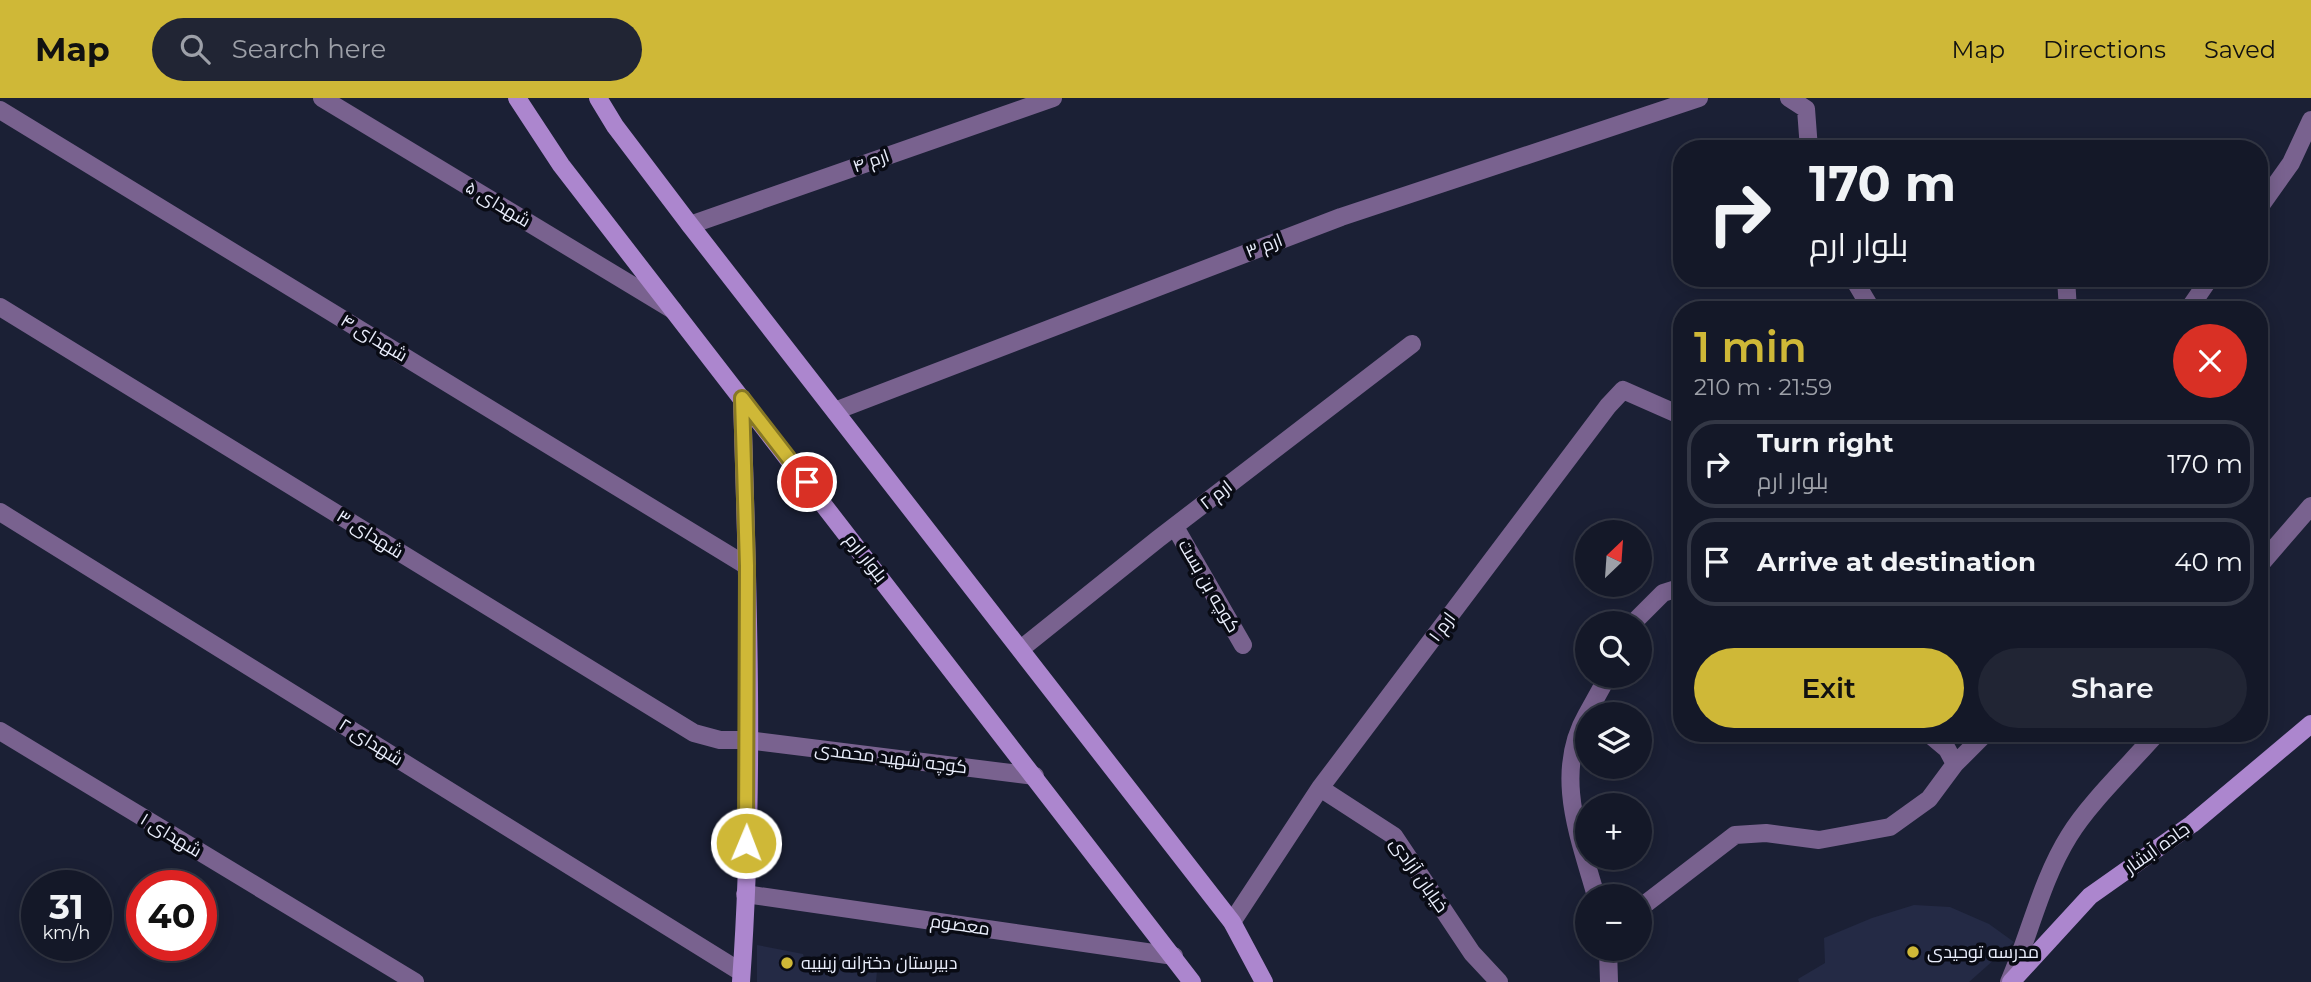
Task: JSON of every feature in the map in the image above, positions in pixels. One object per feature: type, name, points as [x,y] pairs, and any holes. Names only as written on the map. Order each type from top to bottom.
[{"type":"main road","name":"بلوار ارم","points":[[517,98],[561,165],[1192,982]]},
{"type":"main road","points":[[598,98],[615,126],[690,225],[1232,922],[1264,982]]},
{"type":"main road","points":[[741,977],[746,894],[747,740],[747,566],[742,398]]},
{"type":"main road","name":"جاده آبشار","points":[[2010,982],[2090,895],[2192,824],[2311,723]]},
{"type":"street","name":"شهدای ۵","points":[[322,98],[674,310]]},
{"type":"street","name":"ارم ۴","points":[[690,225],[1053,98]]},
{"type":"street","name":"ارم ۳","points":[[835,411],[1341,217],[1699,98]]},
{"type":"street","points":[[1789,98],[1806,110],[1808,140]]},
{"type":"street","name":"شهدای ۴","points":[[0,110],[747,566]]},
{"type":"street","points":[[2268,195],[2291,163],[2311,120]]},
{"type":"street","points":[[2291,163],[2311,150]]},
{"type":"street","name":"شهدای ۳","points":[[0,307],[694,733],[720,740],[747,740]]},
{"type":"street","name":"ارم ۲","points":[[1022,649],[1412,344]]},
{"type":"street","name":"ارم ۱","points":[[1232,922],[1320,788],[1623,390],[1673,412]]},
{"type":"street","points":[[2268,556],[2311,506]]},
{"type":"street","name":"شهدای ۲","points":[[0,512],[741,977]]},
{"type":"street","name":"کوچه بن بست","points":[[1175,527],[1243,645]]},
{"type":"street","points":[[1645,611],[1662,593],[1673,590]]},
{"type":"street","name":"شهدای ۱","points":[[0,731],[415,982]]},
{"type":"street","name":"کوچه شهید محمدی","points":[[747,740],[1035,776]]},
{"type":"street","points":[[1575,742],[1570,768],[1571,808],[1593,884]]},
{"type":"street","points":[[1939,742],[1947,749],[1955,764]]},
{"type":"street","points":[[1652,899],[1735,835],[1766,833],[1819,840],[1890,827],[1929,799],[1955,764],[1977,742]]},
{"type":"street","points":[[2010,982],[2031,931],[2043,887],[2070,835],[2149,742]]},
{"type":"street","name":"خیابان آزادی","points":[[1320,788],[1394,836],[1472,953],[1499,982]]},
{"type":"street","name":"معصوم","points":[[746,894],[1174,956]]},
{"type":"street","points":[[1608,961],[1609,982]]},
{"type":"shaded area","name":"مدرسه توحیدی","points":[[1914,905],[1950,907],[1989,924],[2014,942],[1969,982],[1799,982],[1798,979],[1825,963],[1824,938],[1872,918]]},
{"type":"shaded area","name":"دبیرستان دخترانه زینبیه","points":[[757,945],[803,954],[805,961],[877,971],[876,982],[757,982]]},
{"type":"place","name":"مدرسه توحیدی","points":[[1913,952]]},
{"type":"place","name":"دبیرستان دخترانه زینبیه","points":[[787,963]]},
{"type":"route","points":[[746,843],[747,566],[742,398],[807,482]]}]
